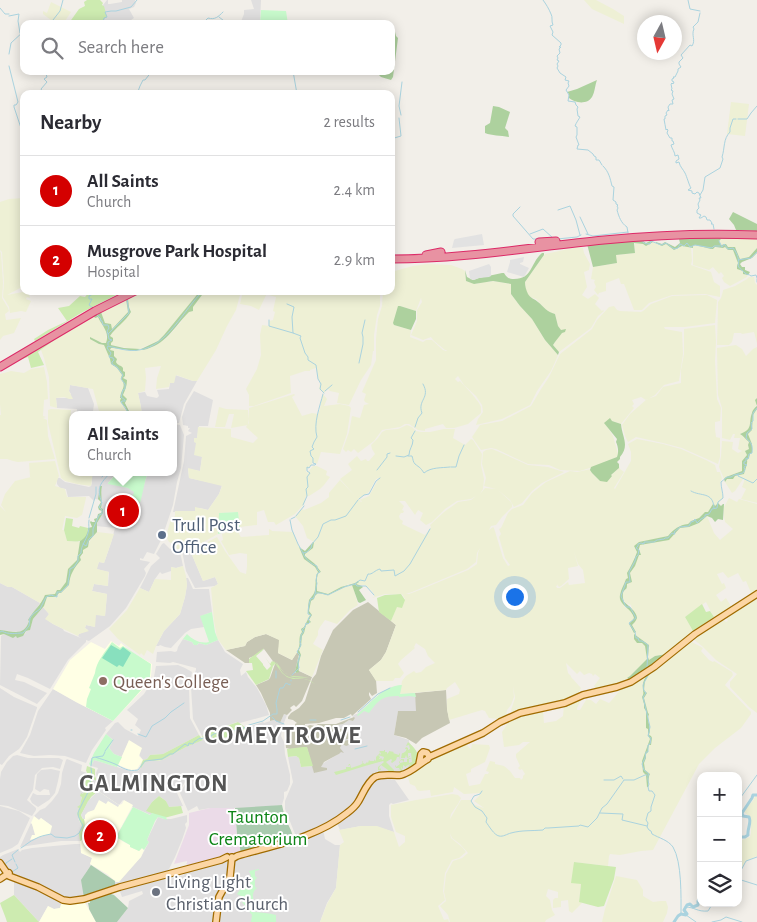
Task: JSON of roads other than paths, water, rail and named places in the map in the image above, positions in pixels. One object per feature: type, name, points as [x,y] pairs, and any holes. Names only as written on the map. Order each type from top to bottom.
[{"type":"highway","points":[[539,242],[674,235],[757,234]]},
{"type":"highway","points":[[544,251],[581,241]]},
{"type":"highway","points":[[395,258],[466,254],[581,241]]},
{"type":"highway","points":[[423,259],[481,255],[581,241]]},
{"type":"highway","points":[[411,257],[441,252]]},
{"type":"highway","points":[[395,258],[454,260]]},
{"type":"highway","points":[[0,366],[82,315],[121,295]]},
{"type":"highway","points":[[0,366],[95,311],[127,295]]},
{"type":"main road","points":[[0,862],[8,873],[21,880],[66,901],[74,901],[122,886],[231,859],[318,832],[356,806],[374,778],[381,775],[404,774],[412,770],[424,759],[483,733],[515,715],[561,704],[587,694],[620,686],[635,679],[647,672],[695,634],[757,594]]},
{"type":"main road","points":[[216,922],[219,897],[230,879],[231,859]]},
{"type":"main road","points":[[0,878],[8,873]]},
{"type":"waterway","points":[[53,20],[60,11],[63,0]]},
{"type":"waterway","points":[[104,20],[107,17],[105,12],[131,7],[137,0]]},
{"type":"waterway","points":[[543,0],[552,15],[553,25],[550,26],[553,32],[552,35],[561,43],[559,47],[561,47],[559,49],[560,53],[557,56],[559,61],[557,68],[566,77],[565,80],[569,81],[569,86],[566,90],[569,95],[568,101],[575,102],[578,107],[578,116],[580,117],[575,126],[577,127],[576,137],[579,145],[577,149],[588,150],[602,165]]},
{"type":"waterway","points":[[688,0],[690,9],[700,11]]},
{"type":"waterway","points":[[0,8],[5,14],[9,14]]},
{"type":"waterway","points":[[206,20],[208,18],[216,18],[223,12]]},
{"type":"waterway","points":[[700,13],[698,22],[693,27],[693,44],[681,55],[683,58],[679,62],[681,67],[672,79],[674,82],[671,84],[671,90],[673,91],[674,99],[672,100],[673,104],[670,104],[668,107],[669,111],[664,119],[666,130],[668,130],[667,133],[672,138],[674,144],[671,145],[675,156],[678,155],[679,159],[676,163],[679,162],[691,188],[688,190],[695,194],[699,193],[701,198],[699,198],[699,208],[697,210],[697,213],[701,215],[699,218],[706,217],[713,224],[714,229]]},
{"type":"waterway","points":[[9,16],[19,14],[20,33]]},
{"type":"waterway","points":[[219,17],[223,20]]},
{"type":"waterway","points":[[9,54],[11,43],[20,35]]},
{"type":"waterway","points":[[9,66],[18,102],[14,107],[20,125]]},
{"type":"waterway","points":[[42,90],[47,82],[44,79],[47,77],[46,75]]},
{"type":"waterway","points":[[138,90],[143,80],[149,75]]},
{"type":"waterway","points":[[294,75],[296,90]]},
{"type":"waterway","points":[[401,115],[399,106],[402,82]]},
{"type":"waterway","points":[[738,119],[747,119],[757,106]]},
{"type":"waterway","points":[[395,138],[401,136],[399,118]]},
{"type":"waterway","points":[[700,195],[703,190],[705,177],[720,168],[725,141],[730,132],[733,119],[736,119]]},
{"type":"waterway","points":[[603,166],[614,187],[613,200],[618,205],[617,210],[622,222],[627,227],[628,233]]},
{"type":"waterway","points":[[558,210],[570,206],[580,235]]},
{"type":"waterway","points":[[520,207],[513,216],[533,239],[538,239]]},
{"type":"waterway","points":[[580,217],[588,234]]},
{"type":"waterway","points":[[530,234],[543,229],[553,238]]},
{"type":"waterway","points":[[586,234],[593,236],[628,232]]},
{"type":"waterway","points":[[557,239],[581,235]]},
{"type":"waterway","points":[[641,240],[647,244],[650,244],[651,241],[661,245],[666,243],[674,249],[678,248],[680,244],[684,246],[687,243],[690,247],[695,245],[712,248],[720,246]]},
{"type":"waterway","points":[[719,241],[722,247],[724,244],[728,249],[733,248],[738,257],[740,269],[751,276],[756,275],[757,278]]},
{"type":"waterway","points":[[738,260],[751,258],[757,252]]},
{"type":"waterway","points":[[91,295],[89,296],[89,299],[92,299],[89,305],[93,308]]},
{"type":"waterway","points":[[127,411],[121,402],[125,401],[121,397],[125,389],[125,384],[121,379],[123,375],[112,364],[114,360],[109,357],[111,353],[107,348],[108,346],[123,350],[139,350],[158,342],[167,335],[200,295]]},
{"type":"waterway","points":[[108,345],[108,342],[112,340],[109,339],[108,334],[129,313],[127,299]]},
{"type":"waterway","points":[[287,304],[294,307],[292,317],[293,333],[301,336],[300,338],[308,360],[316,365],[318,379],[321,384],[320,389],[324,393]]},
{"type":"waterway","points":[[96,314],[101,319],[103,325],[108,325],[108,334]]},
{"type":"waterway","points":[[269,320],[269,326],[293,333]]},
{"type":"waterway","points":[[359,363],[365,320]]},
{"type":"waterway","points":[[415,427],[422,413],[421,405],[426,393],[423,384]]},
{"type":"waterway","points":[[325,391],[332,385]]},
{"type":"waterway","points":[[303,505],[307,496],[307,477],[310,473],[307,471],[307,467],[309,468],[311,465],[316,464],[313,463],[310,451],[314,449],[312,447],[317,437],[316,421],[323,394]]},
{"type":"waterway","points":[[647,669],[648,645],[636,638],[635,632],[629,623],[636,618],[630,607],[626,607],[621,596],[626,582],[630,582],[629,572],[639,550],[636,548],[638,544],[644,544],[644,542],[654,542],[668,538],[672,533],[675,534],[674,532],[680,527],[689,526],[695,519],[697,523],[705,515],[709,514],[712,509],[717,508],[718,502],[723,498],[721,482],[727,477],[743,473],[744,467],[747,465],[744,462],[746,458],[748,459],[749,454],[752,453],[751,444],[746,438],[747,433],[752,429],[753,413],[757,408]]},
{"type":"waterway","points":[[396,456],[404,457],[409,455],[413,442],[411,438],[415,431]]},
{"type":"waterway","points":[[451,467],[456,467],[464,445]]},
{"type":"waterway","points":[[377,470],[387,457],[387,454],[390,453]]},
{"type":"waterway","points":[[408,456],[412,456],[414,463],[424,473],[433,469],[450,467]]},
{"type":"waterway","points":[[738,474],[738,476],[753,483],[757,479]]},
{"type":"waterway","points":[[83,544],[86,546],[89,539],[93,536],[93,529],[99,515],[102,514],[102,510],[99,507],[102,503],[99,489],[108,476]]},
{"type":"waterway","points":[[359,499],[369,494],[376,481],[380,478]]},
{"type":"waterway","points":[[89,518],[96,494],[96,487]]},
{"type":"waterway","points":[[691,491],[709,497],[714,508]]},
{"type":"waterway","points":[[315,594],[317,574],[320,572],[317,566],[308,561],[303,553],[311,548],[323,524],[346,516],[358,500]]},
{"type":"waterway","points":[[296,516],[304,506]]},
{"type":"waterway","points":[[291,519],[295,517]]},
{"type":"waterway","points":[[0,632],[23,633],[29,626],[30,618],[40,609],[46,597],[51,595],[57,597],[57,592],[61,592],[68,585],[70,569],[78,561],[78,556],[81,553],[89,530],[89,520]]},
{"type":"waterway","points":[[290,520],[292,530],[303,553]]},
{"type":"waterway","points":[[355,584],[360,580],[365,581],[368,574],[380,569],[381,571],[394,570],[395,576],[404,571],[430,529]]},
{"type":"waterway","points":[[316,593],[328,595],[355,584],[357,586],[366,586],[374,595]]},
{"type":"waterway","points":[[292,675],[299,668],[300,655],[297,652],[301,645],[301,635],[304,631],[302,630],[306,623],[310,622],[308,619],[311,615],[308,614],[309,606],[311,598],[313,599],[315,594]]},
{"type":"waterway","points":[[276,671],[276,678]]},
{"type":"waterway","points":[[647,673],[643,685],[646,693],[643,697],[650,727],[648,736],[651,738],[648,752],[646,752],[642,764],[644,770],[649,774],[649,791],[652,791],[655,795],[651,811],[648,813],[646,820],[648,823],[647,827],[652,834],[669,843],[676,853],[680,880],[681,914]]},
{"type":"waterway","points":[[91,766],[92,758],[95,757],[126,769],[138,770],[145,761],[162,759],[173,754],[185,744],[188,746],[189,743],[193,744],[200,738],[207,737],[209,739],[212,735],[220,733],[220,731],[225,729],[229,732],[263,721],[273,714],[277,714],[276,703],[280,688],[283,688],[286,683],[290,684]]},
{"type":"waterway","points":[[358,712],[378,694],[390,688]]},
{"type":"waterway","points":[[138,734],[146,737],[152,726],[184,703]]},
{"type":"waterway","points":[[272,717],[284,724]]},
{"type":"waterway","points":[[341,720],[350,717]]},
{"type":"waterway","points":[[310,720],[316,720]]},
{"type":"waterway","points":[[232,730],[232,733],[236,734],[238,730]]},
{"type":"waterway","points":[[105,751],[113,740]]},
{"type":"waterway","points":[[355,749],[367,746]]},
{"type":"waterway","points":[[96,757],[103,756],[105,752]]},
{"type":"waterway","points":[[21,848],[43,836],[51,834],[55,837],[67,838],[79,833],[83,825],[78,813],[91,786],[91,768]]},
{"type":"waterway","points":[[482,791],[474,796],[471,801],[487,818],[486,822],[493,832],[502,836],[519,831],[543,830],[545,828],[580,825],[588,827],[597,818],[602,808],[624,780],[634,780],[647,775]]},
{"type":"waterway","points":[[742,796],[757,775]]},
{"type":"waterway","points":[[604,780],[614,780],[621,776],[623,779]]},
{"type":"waterway","points":[[742,837],[748,835],[750,823],[749,817],[743,816],[742,813],[753,795],[757,795]]},
{"type":"waterway","points":[[600,813],[623,814],[622,820],[647,826]]},
{"type":"waterway","points":[[15,862],[12,855],[18,850]]},
{"type":"waterway","points":[[742,868],[746,861],[757,857]]},
{"type":"waterway","points":[[5,866],[12,859]]},
{"type":"waterway","points":[[12,872],[18,868],[16,864]]},
{"type":"waterway","points":[[742,880],[757,885]]},
{"type":"waterway","points":[[674,922],[681,914],[687,914],[684,910],[687,905],[690,904],[693,907],[697,905]]},
{"type":"waterway","points":[[685,907],[701,911],[708,911],[710,907]]},
{"type":"waterway","points":[[686,915],[696,922]]},
{"type":"waterway","points":[[712,922],[726,917],[742,922]]},
{"type":"place","name":"All Saints","points":[[123,511]]},
{"type":"place","name":"Trull Post Office","points":[[162,535]]},
{"type":"place","name":"Queen's College","points":[[103,681]]},
{"type":"place","name":"Musgrove Park Hospital","points":[[100,836]]},
{"type":"place","name":"Living Light Christian Church","points":[[156,892]]},
{"type":"district","name":"COMEYTROWE","points":[[283,735]]},
{"type":"district","name":"GALMINGTON","points":[[154,783]]},
{"type":"park label","name":"Taunton Crematorium","points":[[258,827]]}]
